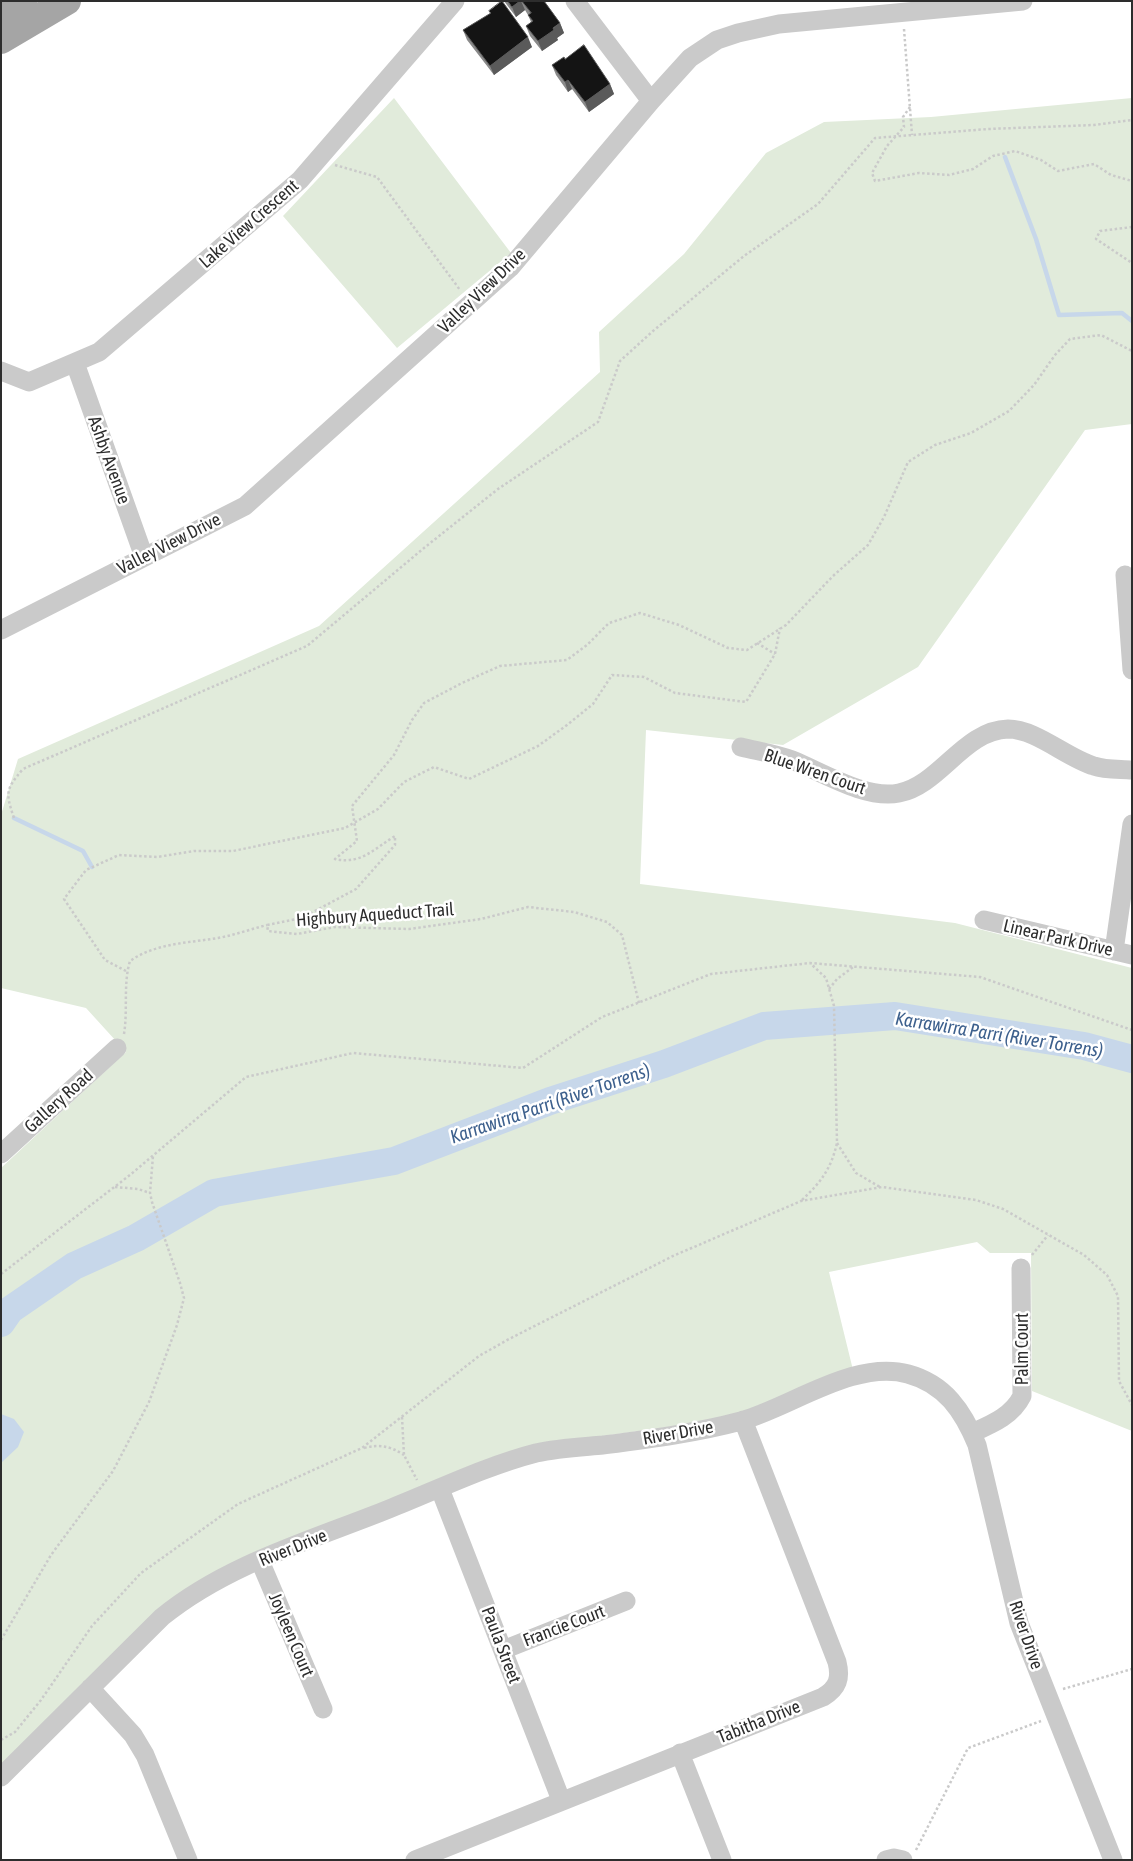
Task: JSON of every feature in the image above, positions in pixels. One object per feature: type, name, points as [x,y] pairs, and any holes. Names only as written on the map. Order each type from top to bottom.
[{"type":"main road","points":[[1,14],[23,1]]},
{"type":"main road","points":[[1,40],[67,1]]},
{"type":"street","name":"Lake View Crescent","points":[[1,371],[29,382],[99,352],[300,180],[454,1]]},
{"type":"street","points":[[575,1],[650,101]]},
{"type":"street","name":"Valley View Drive","points":[[1,630],[245,506],[504,274],[650,101],[690,58],[717,40],[738,33],[779,24],[1022,1]]},
{"type":"street","name":"Ashby Avenue","points":[[75,363],[144,557]]},
{"type":"street","points":[[1125,575],[1132,670]]},
{"type":"street","name":"Blue Wren Court","points":[[741,747],[790,760],[865,790],[896,794],[912,790],[978,739],[997,730],[1023,731],[1095,767],[1132,770]]},
{"type":"street","points":[[1123,953],[1132,824]]},
{"type":"street","name":"Linear Park Drive","points":[[984,920],[1123,953]]},
{"type":"street","name":"Gallery Road","points":[[1,1154],[117,1048]]},
{"type":"street","name":"Palm Court","points":[[972,1433],[998,1421],[1018,1404],[1022,1396],[1021,1268]]},
{"type":"street","name":"River Drive","points":[[1,1778],[90,1688],[181,1602],[215,1580],[432,1492],[538,1452],[697,1431],[743,1420],[849,1378],[870,1373],[886,1372],[907,1374],[935,1386],[958,1407],[972,1433],[977,1445],[1019,1623],[1113,1860]]},
{"type":"street","name":"Tabitha Drive","points":[[415,1860],[561,1800],[823,1697],[834,1690],[840,1672],[837,1662],[743,1420]]},
{"type":"street","name":"Paula Street","points":[[432,1492],[503,1650],[561,1800]]},
{"type":"street","name":"Joyleen Court","points":[[260,1561],[323,1709]]},
{"type":"street","name":"Francie Court","points":[[503,1650],[626,1602]]},
{"type":"street","points":[[90,1688],[133,1735],[145,1755],[188,1860]]},
{"type":"street","points":[[680,1754],[722,1860]]},
{"type":"street","points":[[886,1860],[908,1857]]},
{"type":"path","points":[[903,12],[912,135]]},
{"type":"path","points":[[910,107],[903,117],[904,127],[887,146],[872,173],[875,181],[919,173],[949,175],[973,169],[992,156],[1015,151],[1041,160],[1058,170],[1094,164],[1111,175],[1132,181]]},
{"type":"path","points":[[14,818],[8,802],[9,786],[23,769],[307,646],[498,488],[598,422],[620,361],[653,330],[744,256],[818,204],[875,138],[988,129],[1094,125],[1132,120]]},
{"type":"path","points":[[333,165],[377,177],[465,296]]},
{"type":"path","points":[[1132,227],[1100,231],[1096,239],[1132,263]]},
{"type":"path","name":"Highbury Aqueduct Trail","points":[[126,971],[130,961],[141,953],[165,946],[220,937],[302,918],[356,889],[395,846],[395,836],[365,857],[334,859],[357,841],[352,806],[394,755],[412,720],[424,704],[462,682],[500,666],[567,660],[587,645],[609,623],[640,613],[679,625],[728,648],[747,650],[780,628],[868,545],[884,517],[908,462],[935,445],[971,433],[1009,411],[1034,385],[1054,355],[1070,339],[1101,335],[1132,351]]},
{"type":"path","points":[[117,1048],[123,1041],[127,1017],[126,971],[105,960],[64,899],[86,870],[119,855],[157,857],[194,851],[233,851],[345,828],[378,809],[404,782],[434,766],[469,779],[538,746],[593,704],[612,675],[644,677],[675,693],[746,702],[775,654],[780,628]]},
{"type":"path","points":[[757,643],[775,654]]},
{"type":"path","name":"Highbury Aqueduct Trail","points":[[267,925],[268,931],[297,934],[335,927],[409,929],[481,919],[528,907],[574,912],[607,922],[622,935],[639,1003]]},
{"type":"path","points":[[801,1201],[816,1188],[832,1164],[837,1143],[834,1006],[826,978],[810,963]]},
{"type":"path","points":[[1,1274],[154,1155],[246,1077],[353,1053],[523,1068],[602,1017],[710,974],[810,963],[980,977],[1132,1030]]},
{"type":"path","points":[[829,989],[837,979],[854,967]]},
{"type":"path","points":[[837,1143],[856,1173],[882,1187]]},
{"type":"path","points":[[1,1640],[51,1555],[113,1471],[149,1402],[177,1325],[184,1298],[176,1267],[156,1215],[150,1193],[154,1155]]},
{"type":"path","points":[[114,1187],[138,1189],[150,1193]]},
{"type":"path","points":[[1,1740],[15,1732],[41,1700],[92,1626],[141,1572],[238,1504],[362,1448],[479,1356],[509,1339],[673,1256],[801,1201],[882,1187],[976,1200],[1003,1210],[1084,1255],[1107,1275],[1118,1296],[1119,1381],[1132,1405]]},
{"type":"path","points":[[1021,1268],[1048,1235]]},
{"type":"path","points":[[402,1417],[404,1455]]},
{"type":"path","points":[[362,1448],[378,1445],[394,1448],[404,1455],[432,1492]]},
{"type":"path","points":[[1056,1691],[1132,1669]]},
{"type":"path","points":[[908,1857],[968,1748],[1043,1720]]},
{"type":"green space","points":[[394,98],[511,253],[397,348],[283,216]]},
{"type":"green space","points":[[1132,98],[1132,424],[1085,430],[918,667],[783,745],[646,730],[640,884],[955,923],[1132,968],[1132,1431],[1032,1391],[1031,1253],[990,1253],[977,1242],[829,1272],[853,1370],[741,1412],[690,1424],[537,1445],[216,1572],[1,1768],[1,1168],[126,1052],[86,1008],[1,988],[1,815],[18,759],[319,626],[600,372],[599,332],[684,254],[766,153],[824,122],[931,117]]},
{"type":"water","points":[[1,1414],[14,1419],[24,1432],[18,1447],[1,1463]]},
{"type":"building","points":[[502,1],[528,37],[490,66],[463,30],[491,13],[489,11]]},
{"type":"building","points":[[508,1],[520,1],[512,7]]},
{"type":"building","points":[[522,1],[544,1],[560,23],[553,28],[554,30],[538,41],[526,26],[533,21],[528,15],[531,13]]},
{"type":"building","points":[[584,45],[610,84],[585,102],[568,80],[565,82],[552,65],[564,57],[565,59]]},
{"type":"waterway","points":[[1005,157],[1036,239],[1059,315],[1122,313],[1132,321]]},
{"type":"waterway","points":[[14,818],[83,851],[92,867]]},
{"type":"waterway","name":"Karrawirra Parri (River Torrens)","points":[[1,1323],[10,1310],[74,1266],[136,1238],[214,1193],[394,1161],[550,1101],[664,1064],[764,1026],[895,1016],[1084,1046],[1132,1059]]}]
